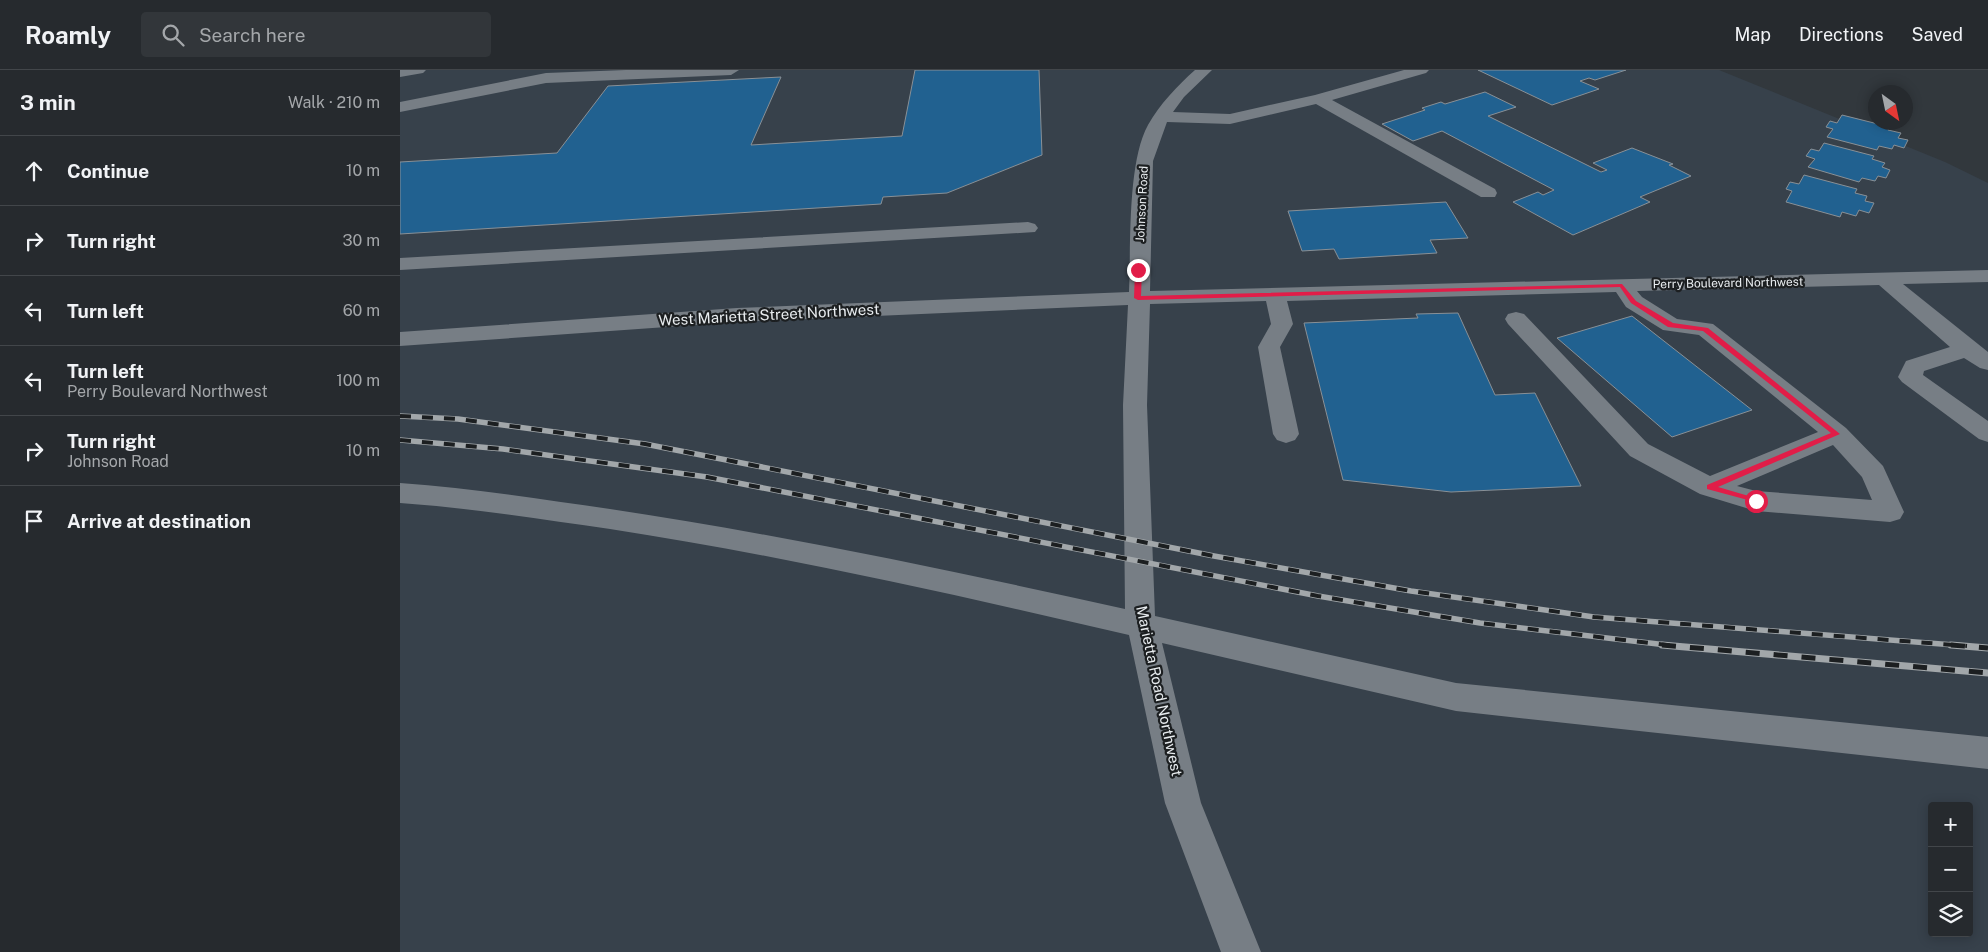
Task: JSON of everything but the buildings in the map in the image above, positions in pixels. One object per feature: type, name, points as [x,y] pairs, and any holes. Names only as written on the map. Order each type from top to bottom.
[{"type":"street","points":[[400,72],[418,70]]},
{"type":"street","points":[[400,108],[546,78],[731,70]]},
{"type":"street","name":"Johnson Road","points":[[1138,298],[1144,161],[1156,126],[1178,94],[1204,70]]},
{"type":"street","points":[[1162,117],[1230,119],[1318,99],[1422,70]]},
{"type":"street","points":[[1318,99],[1336,77]]},
{"type":"street","points":[[1318,99],[1488,192]]},
{"type":"street","points":[[400,264],[646,248],[831,242],[1028,228]]},
{"type":"street","name":"Perry Boulevard Northwest","points":[[1138,298],[1988,276]]},
{"type":"street","points":[[1884,279],[1967,349],[1988,363]]},
{"type":"street","points":[[1516,318],[1639,450],[1709,487],[1756,501],[1890,512],[1874,472],[1837,434],[1705,330],[1671,325],[1634,302],[1622,285]]},
{"type":"street","points":[[1275,294],[1282,324],[1269,347],[1286,434]]},
{"type":"street","name":"West Marietta Street Northwest","points":[[400,339],[737,315],[1138,298]]},
{"type":"street","name":"Marietta Road Northwest","points":[[1138,298],[1135,405],[1140,616],[1183,802],[1241,952]]},
{"type":"street","points":[[1967,349],[1914,366],[1910,377],[1988,433]]},
{"type":"street","points":[[1709,487],[1837,434]]},
{"type":"street","points":[[400,493],[470,498],[708,534],[970,586],[1456,697],[1988,753]]},
{"type":"shaded area","points":[[400,70],[1719,70],[1945,162],[1988,183],[1988,952],[400,952]]},
{"type":"railway","points":[[400,416],[458,419],[645,444],[1214,556],[1411,591],[1594,617],[1967,646]]},
{"type":"railway","points":[[400,440],[503,449],[707,477],[1318,596],[1480,623],[1675,646]]},
{"type":"railway","points":[[1662,645],[1988,673]]},
{"type":"railway","points":[[1951,645],[1988,648]]},
{"type":"route","points":[[1138,270],[1138,298],[1622,285],[1634,302],[1671,325],[1705,330],[1837,434],[1709,487],[1756,501]]}]
